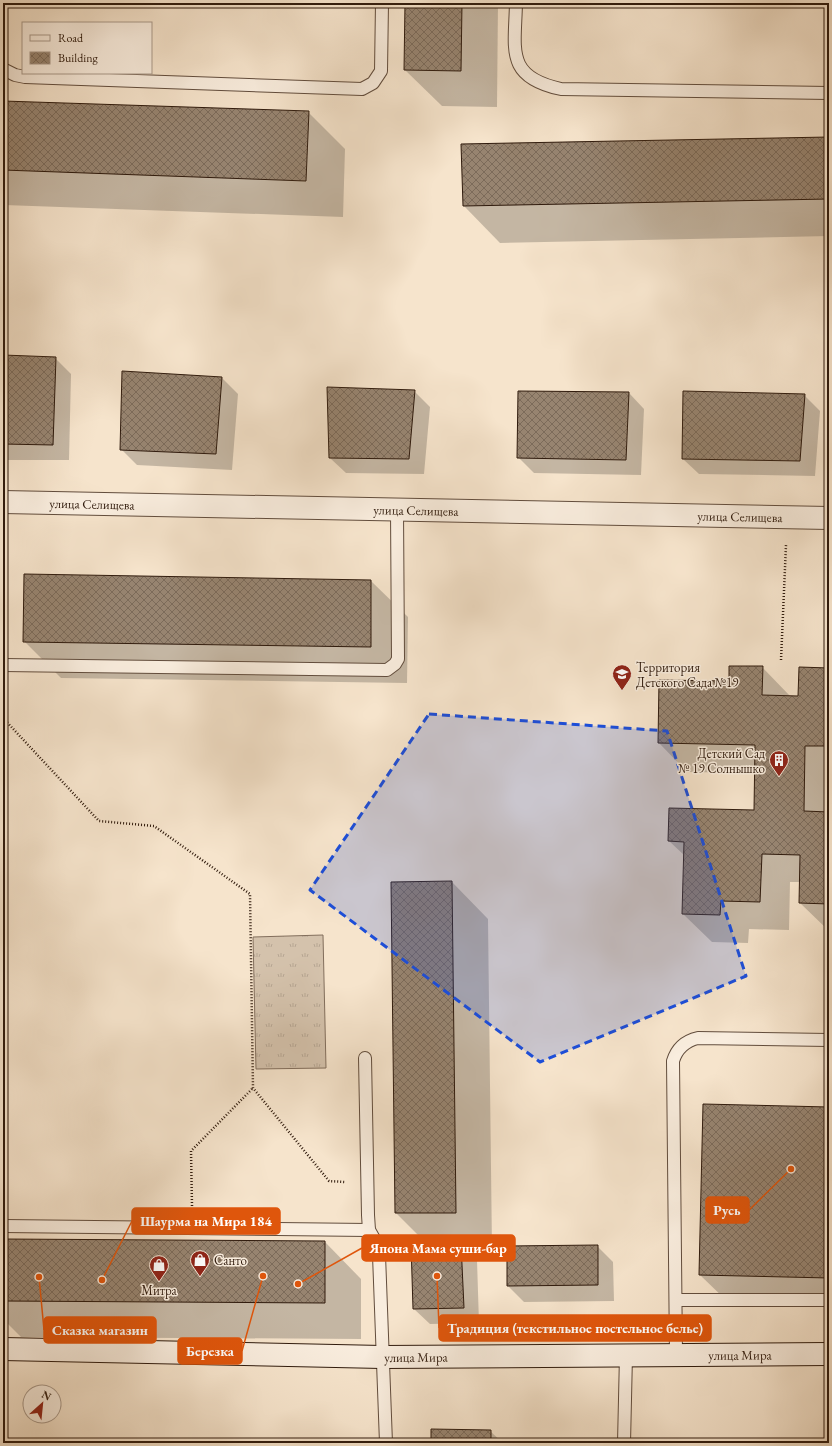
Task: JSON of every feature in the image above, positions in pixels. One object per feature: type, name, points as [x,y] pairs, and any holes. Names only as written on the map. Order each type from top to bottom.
[{"type":"street","name":"улица Селищева","points":[[3,502],[829,518]]},
{"type":"street","name":"улица Мира","points":[[3,1349],[382,1357],[829,1354]]},
{"type":"lane","points":[[3,69],[15,75],[25,77],[362,89],[373,83],[381,71],[382,3]]},
{"type":"lane","points":[[516,3],[515,49],[519,64],[527,75],[534,80],[551,87],[569,89],[829,93]]},
{"type":"lane","points":[[3,665],[387,670],[396,664],[398,658],[397,510]]},
{"type":"lane","points":[[676,1355],[674,1056],[683,1044],[698,1038],[829,1040]]},
{"type":"lane","points":[[365,1058],[369,1230],[378,1246],[379,1255],[386,1443]]},
{"type":"lane","points":[[3,1226],[369,1230]]},
{"type":"lane","points":[[676,1300],[829,1300]]},
{"type":"lane","points":[[624,1443],[626,1355]]},
{"type":"path","points":[[781,660],[786,545],[783,517]]},
{"type":"path","points":[[3,718],[99,821],[154,826],[250,894],[253,1088],[329,1181],[367,1182]]},
{"type":"path","points":[[193,1228],[190,1151],[253,1088]]},
{"type":"highlighted area","points":[[429,714],[667,731],[746,976],[540,1062],[310,890]]},
{"type":"green space","points":[[323,935],[326,1068],[256,1069],[253,937]]},
{"type":"building","points":[[405,3],[462,3],[461,71],[404,70]]},
{"type":"building","points":[[3,101],[309,111],[306,181],[3,170]]},
{"type":"building","points":[[829,137],[829,199],[463,206],[461,144]]},
{"type":"building","points":[[3,355],[56,357],[53,445],[3,444]]},
{"type":"building","points":[[122,371],[222,377],[216,454],[120,450]]},
{"type":"building","points":[[327,387],[415,390],[409,459],[329,458]]},
{"type":"building","points":[[518,391],[629,392],[626,460],[517,458]]},
{"type":"building","points":[[683,391],[805,394],[800,461],[682,459]]},
{"type":"building","points":[[24,574],[371,580],[371,647],[23,642]]},
{"type":"building","name":"Детский Сад № 19 Солнышко","points":[[729,666],[763,666],[762,695],[798,696],[799,667],[829,668],[829,746],[805,746],[804,811],[829,812],[829,904],[799,903],[800,855],[762,854],[760,902],[721,901],[720,915],[682,914],[684,842],[668,841],[669,808],[754,810],[755,745],[658,743],[659,680],[729,681]]},
{"type":"building","points":[[452,881],[456,1213],[395,1213],[391,882]]},
{"type":"building","points":[[703,1104],[829,1107],[829,1278],[699,1275]]},
{"type":"building","points":[[3,1239],[325,1241],[325,1303],[3,1301]]},
{"type":"building","points":[[461,1243],[464,1308],[413,1309],[411,1244]]},
{"type":"building","points":[[598,1245],[598,1285],[507,1286],[507,1246]]},
{"type":"building","points":[[431,1429],[491,1430],[491,1443],[431,1443]]},
{"type":"building","points":[[532,1441],[588,1441],[588,1443],[532,1443]]},
{"type":"place","name":"Территория Детского Сада №19","points":[[622,691]]},
{"type":"place","name":"Детский Сад № 19 Солнышко","points":[[779,777]]},
{"type":"place","name":"Русь","points":[[791,1169]]},
{"type":"place","name":"Березка","points":[[263,1276]]},
{"type":"place","name":"Традиция (текстильное постельное белье)","points":[[437,1276]]},
{"type":"place","name":"Сказка магазин","points":[[39,1277]]},
{"type":"place","name":"Санто","points":[[200,1277]]},
{"type":"place","name":"Шаурма на Мира 184","points":[[102,1280]]},
{"type":"place","name":"Митра","points":[[159,1282]]},
{"type":"place","name":"Япона Мама суши-бар","points":[[298,1284]]}]
